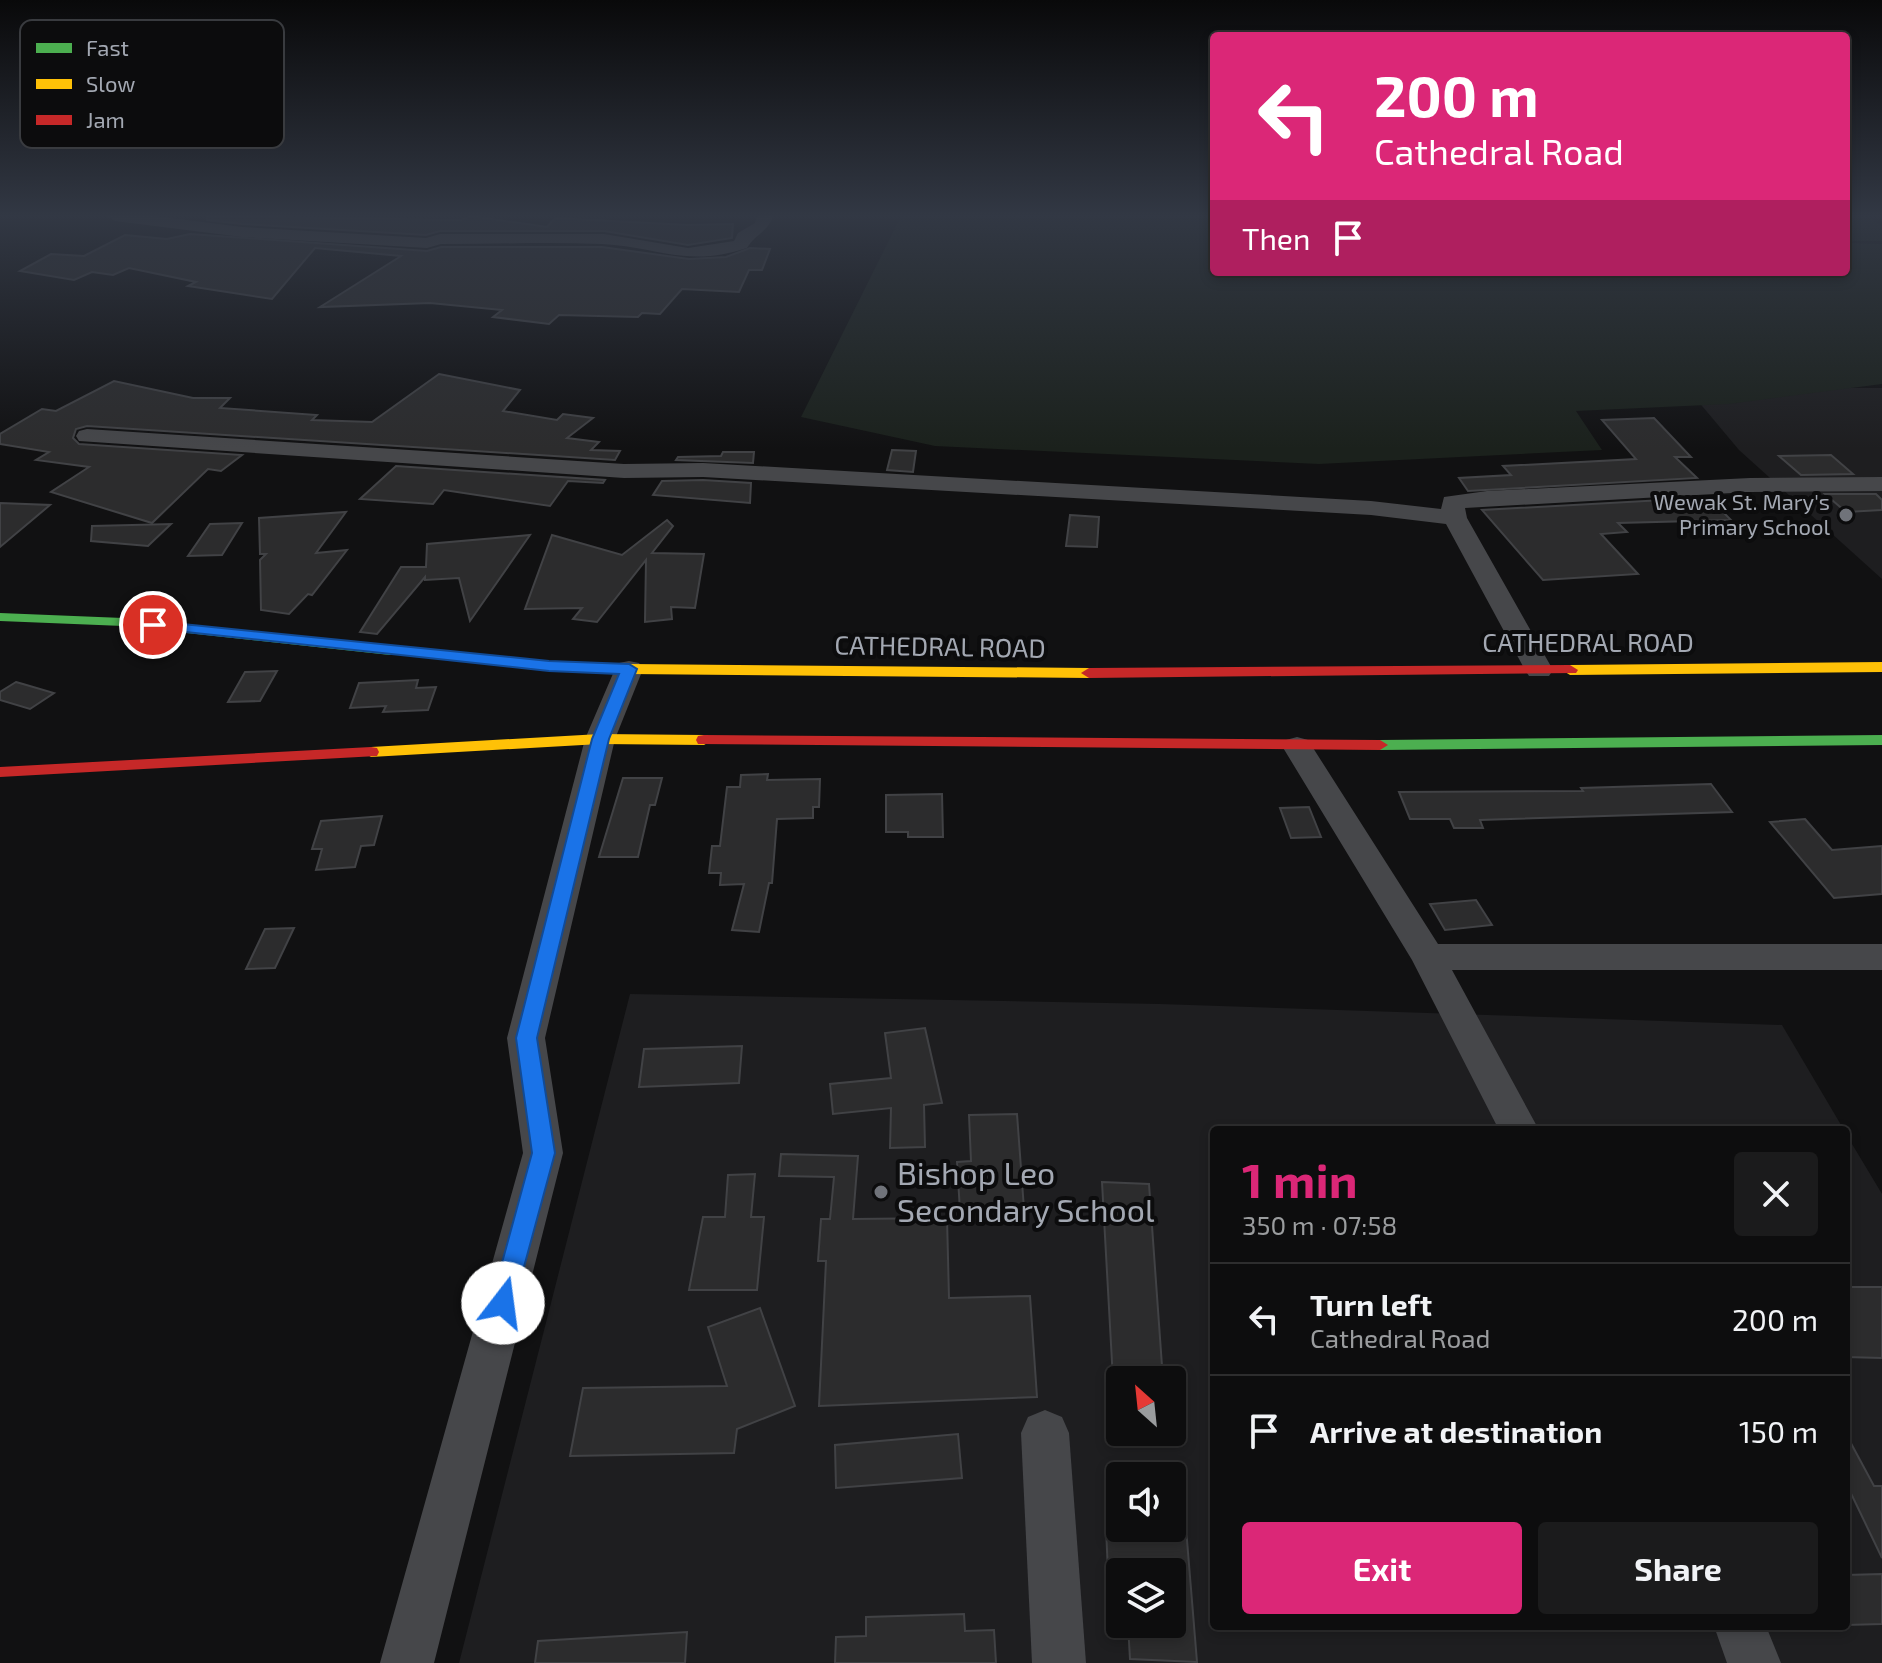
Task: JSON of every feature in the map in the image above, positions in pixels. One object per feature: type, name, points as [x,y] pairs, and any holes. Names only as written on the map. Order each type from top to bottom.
[{"type":"main road","name":"CATHEDRAL ROAD","points":[[0,617],[123,622],[549,666],[629,669],[1020,674],[1882,667]]},
{"type":"main road","points":[[0,772],[600,739],[1297,746],[1882,740]]},
{"type":"street","points":[[87,436],[624,471],[703,470],[1371,508],[1455,518]]},
{"type":"street","points":[[1539,670],[1455,518],[1452,502],[1750,485],[1882,484]]},
{"type":"street","points":[[407,1663],[543,1153],[526,1038],[600,739],[629,669]]},
{"type":"street","points":[[1297,746],[1428,957],[1517,1126]]},
{"type":"street","points":[[1428,957],[1882,957]]},
{"type":"street","points":[[1045,1433],[1059,1663]]},
{"type":"street","points":[[1742,1630],[1754,1663]]},
{"type":"shaded area","points":[[862,294],[1882,294],[1882,384],[1729,404],[1576,411],[1602,450],[1319,464],[935,446],[801,417]]},
{"type":"shaded area","name":"Wewak St. Mary's Primary School","points":[[1687,388],[1882,388],[1882,579],[1739,450]]},
{"type":"shaded area","name":"Bishop Leo Secondary School","points":[[630,994],[1160,1004],[1782,1025],[1842,1126],[1210,1126],[1210,1630],[1850,1630],[1850,1141],[1882,1194],[1882,1663],[459,1663]]},
{"type":"building","points":[[237,294],[277,294],[272,299]]},
{"type":"building","points":[[341,294],[678,294],[660,314],[642,313],[638,317],[559,315],[549,324],[493,317],[502,310],[430,303],[320,307]]},
{"type":"building","points":[[439,374],[520,390],[503,411],[557,420],[563,414],[593,418],[567,438],[599,442],[591,450],[620,451],[615,460],[87,426],[76,429],[73,438],[79,444],[242,455],[221,471],[208,469],[152,523],[51,492],[89,467],[36,460],[49,452],[0,444],[0,434],[42,409],[56,411],[114,381],[193,398],[230,398],[220,408],[317,415],[312,420],[372,422]]},
{"type":"building","points":[[1654,418],[1691,457],[1675,457],[1697,478],[1468,491],[1459,478],[1511,475],[1503,466],[1636,459],[1602,420]]},
{"type":"building","points":[[892,450],[916,451],[913,472],[887,470]]},
{"type":"building","points":[[723,452],[754,452],[753,463],[676,460],[678,457],[721,456]]},
{"type":"building","points":[[1831,455],[1853,474],[1801,475],[1779,456]]},
{"type":"building","points":[[396,466],[605,480],[603,483],[568,481],[550,506],[444,490],[433,504],[360,499]]},
{"type":"building","points":[[662,481],[751,483],[750,503],[653,495]]},
{"type":"building","points":[[1825,494],[1876,494],[1882,500],[1882,510],[1846,512]]},
{"type":"building","points":[[1717,497],[1732,511],[1723,512],[1731,520],[1618,523],[1627,532],[1601,534],[1638,574],[1543,580],[1482,510]]},
{"type":"building","points":[[0,503],[50,505],[0,547]]},
{"type":"building","points":[[346,512],[316,553],[347,550],[312,595],[308,594],[289,614],[261,610],[260,560],[266,554],[260,554],[259,518]]},
{"type":"building","points":[[1070,515],[1099,517],[1097,547],[1066,546]]},
{"type":"building","points":[[667,520],[673,526],[652,553],[704,554],[695,608],[671,607],[672,619],[645,622],[646,560],[597,622],[573,619],[582,608],[525,609],[552,535],[622,555]]},
{"type":"building","points":[[242,523],[222,555],[188,556],[210,524]]},
{"type":"building","points":[[171,524],[148,546],[91,541],[92,526]]},
{"type":"building","points":[[530,535],[470,621],[459,578],[425,580],[425,577],[377,634],[360,632],[401,567],[426,567],[427,544]]},
{"type":"building","points":[[277,671],[260,701],[228,702],[245,672]]},
{"type":"building","points":[[418,680],[416,688],[436,687],[428,710],[383,712],[386,706],[350,708],[359,683]]},
{"type":"building","points":[[16,682],[54,693],[30,709],[0,700],[0,692]]},
{"type":"building","points":[[768,774],[767,780],[820,779],[819,807],[813,807],[813,818],[777,819],[772,883],[769,883],[759,932],[732,930],[744,884],[720,885],[721,873],[709,873],[712,846],[720,846],[727,787],[740,787],[741,775]]},
{"type":"building","points":[[623,778],[662,778],[655,805],[650,805],[638,857],[599,857]]},
{"type":"building","points":[[1711,784],[1732,812],[1480,820],[1483,828],[1454,828],[1450,819],[1410,819],[1399,792],[1583,791],[1581,788]]},
{"type":"building","points":[[942,794],[943,837],[908,837],[908,832],[886,832],[886,795]]},
{"type":"building","points":[[1309,807],[1321,837],[1291,838],[1280,808]]},
{"type":"building","points":[[382,816],[374,845],[361,846],[355,867],[316,870],[322,849],[312,849],[321,821]]},
{"type":"building","points":[[1805,819],[1832,850],[1882,846],[1882,894],[1834,898],[1770,822]]},
{"type":"building","points":[[1476,900],[1492,925],[1445,930],[1430,904]]},
{"type":"building","points":[[294,928],[275,968],[246,969],[265,929]]},
{"type":"building","points":[[925,1028],[942,1103],[924,1105],[925,1147],[890,1148],[891,1108],[833,1114],[830,1084],[891,1078],[885,1033]]},
{"type":"building","points":[[742,1046],[739,1083],[639,1087],[644,1049]]},
{"type":"building","points":[[1017,1114],[1024,1209],[960,1211],[957,1162],[971,1161],[969,1115]]},
{"type":"building","points":[[781,1154],[858,1156],[853,1219],[947,1218],[949,1298],[1030,1296],[1037,1397],[819,1406],[826,1261],[818,1261],[821,1219],[830,1219],[834,1177],[779,1176]]},
{"type":"building","points":[[755,1174],[751,1217],[764,1217],[757,1290],[689,1290],[703,1217],[725,1217],[728,1175]]},
{"type":"building","points":[[1102,1182],[1149,1184],[1162,1366],[1112,1366]]},
{"type":"building","points":[[1850,1287],[1882,1287],[1882,1358],[1850,1357]]},
{"type":"building","points":[[760,1308],[795,1406],[737,1429],[734,1453],[570,1456],[583,1388],[727,1386],[708,1327]]},
{"type":"building","points":[[958,1434],[962,1478],[836,1488],[835,1445]]},
{"type":"building","points":[[1850,1441],[1874,1486],[1882,1486],[1882,1558],[1850,1491]]},
{"type":"building","points":[[1186,1528],[1197,1662],[1130,1659],[1129,1638],[1186,1638],[1186,1558],[1107,1558],[1107,1542],[1186,1542]]},
{"type":"building","points":[[1882,1574],[1882,1624],[1850,1625],[1850,1575]]},
{"type":"building","points":[[964,1614],[965,1631],[994,1630],[996,1663],[835,1663],[836,1637],[866,1636],[866,1617]]},
{"type":"building","points":[[687,1632],[685,1663],[535,1663],[538,1641]]},
{"type":"traffic: fast","points":[[0,617],[123,622],[390,650]]},
{"type":"traffic: fast","points":[[1380,745],[1882,740]]},
{"type":"traffic: slow","points":[[390,650],[549,666],[629,669],[1089,673]]},
{"type":"traffic: slow","points":[[1570,670],[1882,667]]},
{"type":"traffic: slow","points":[[371,752],[600,739],[704,740]]},
{"type":"traffic: jam","points":[[1089,673],[1570,670]]},
{"type":"traffic: jam","points":[[704,740],[1380,745]]},
{"type":"traffic: jam","points":[[0,772],[371,752]]},
{"type":"place","name":"Wewak St. Mary's Primary School","points":[[1846,515]]},
{"type":"place","name":"Bishop Leo Secondary School","points":[[881,1192]]},
{"type":"route","points":[[153,625],[549,666],[629,669],[600,739],[526,1038],[543,1153],[503,1303]]}]
